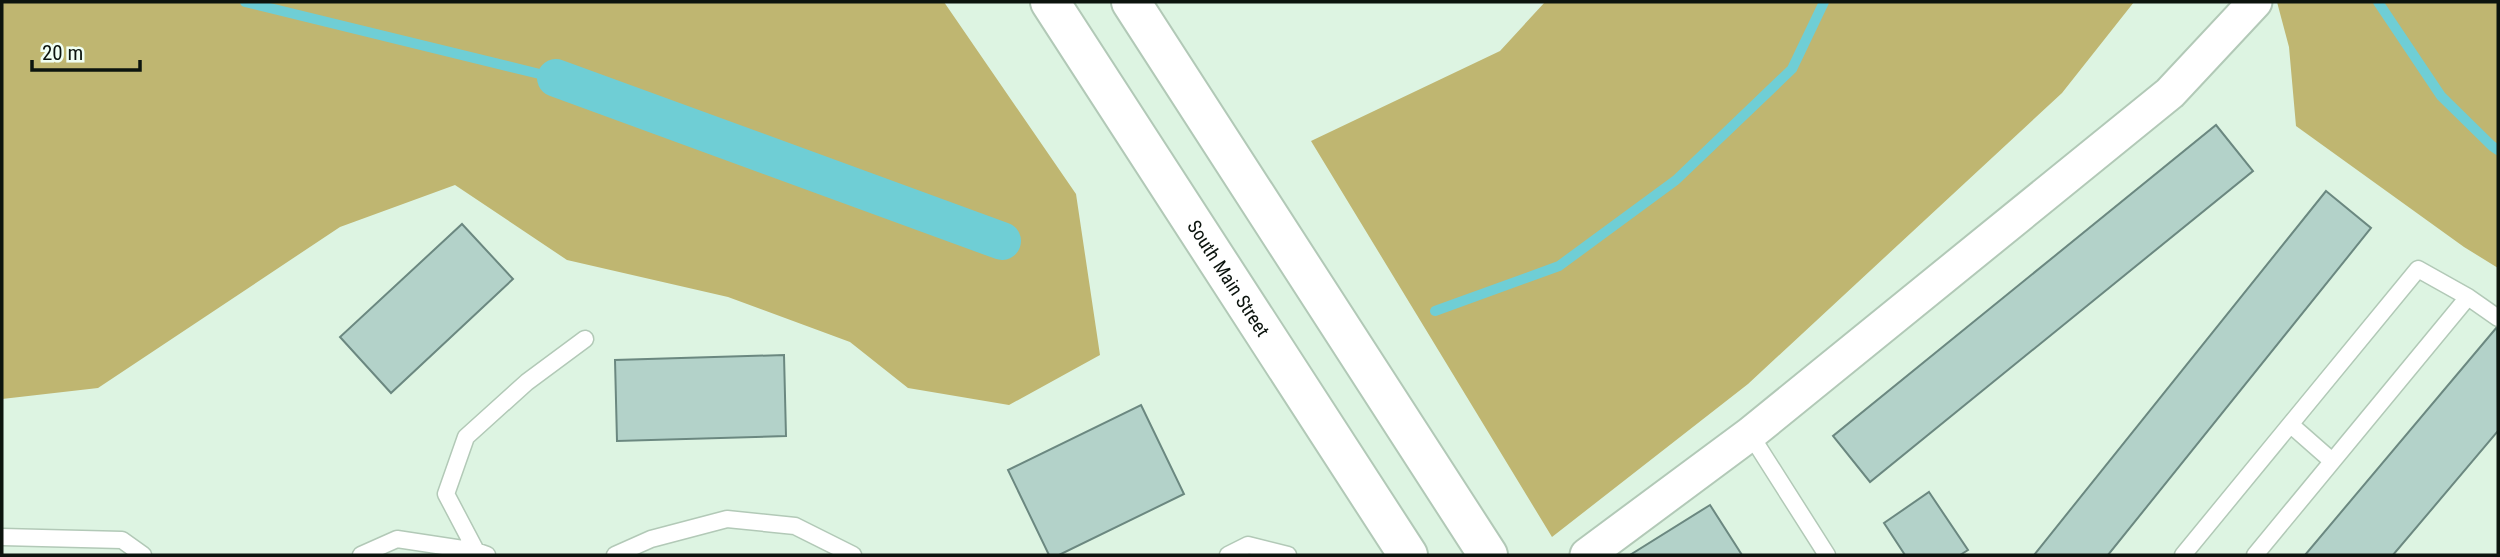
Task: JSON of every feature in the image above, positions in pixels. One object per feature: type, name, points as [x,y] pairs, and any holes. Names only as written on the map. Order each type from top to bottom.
[{"type":"main road","name":"South Main Street","points":[[1050,2],[1408,555]]},
{"type":"main road","points":[[1131,2],[1489,555]]},
{"type":"street","points":[[1587,555],[1750,434],[2170,93],[2255,2]]},
{"type":"lane","points":[[2183,555],[2418,269],[2468,297],[2498,318]]},
{"type":"lane","points":[[2255,555],[2468,297]]},
{"type":"lane","points":[[482,553],[446,494],[466,437],[527,382],[586,339]]},
{"type":"lane","points":[[2291,425],[2332,461]]},
{"type":"lane","points":[[1750,434],[1827,555]]},
{"type":"lane","points":[[615,555],[651,539],[727,519],[795,526],[853,555]]},
{"type":"lane","points":[[2,537],[122,540],[143,555]]},
{"type":"lane","points":[[361,555],[397,539],[482,553]]},
{"type":"lane","points":[[1228,555],[1248,545],[1288,555]]},
{"type":"shaded area","points":[[2,2],[944,2],[1076,194],[1100,355],[1009,405],[908,388],[850,342],[728,297],[567,260],[455,185],[340,227],[98,388],[2,399]]},
{"type":"shaded area","points":[[1545,2],[2134,2],[2062,93],[1748,384],[1552,537],[1311,141],[1500,51]]},
{"type":"shaded area","points":[[2277,2],[2498,2],[2498,268],[2464,247],[2296,126],[2289,47]]},
{"type":"building","points":[[2216,125],[2253,171],[1870,482],[1833,436]]},
{"type":"building","points":[[2326,191],[2371,228],[2108,555],[2034,555]]},
{"type":"building","points":[[462,224],[513,279],[391,393],[340,337]]},
{"type":"building","points":[[2497,327],[2498,431],[2393,555],[2305,555]]},
{"type":"building","points":[[784,355],[786,436],[617,441],[615,360]]},
{"type":"building","points":[[1141,405],[1184,494],[1059,555],[1049,555],[1008,470]]},
{"type":"building","points":[[1929,492],[1968,550],[1960,555],[1905,555],[1884,523]]},
{"type":"building","points":[[1710,505],[1742,555],[1630,555]]},
{"type":"waterway","points":[[245,2],[556,78]]},
{"type":"waterway","points":[[1435,311],[1559,266],[1676,180],[1792,69],[1824,2]]},
{"type":"waterway","points":[[2378,2],[2441,96],[2498,150]]},
{"type":"waterway","points":[[556,78],[1002,241]]}]
